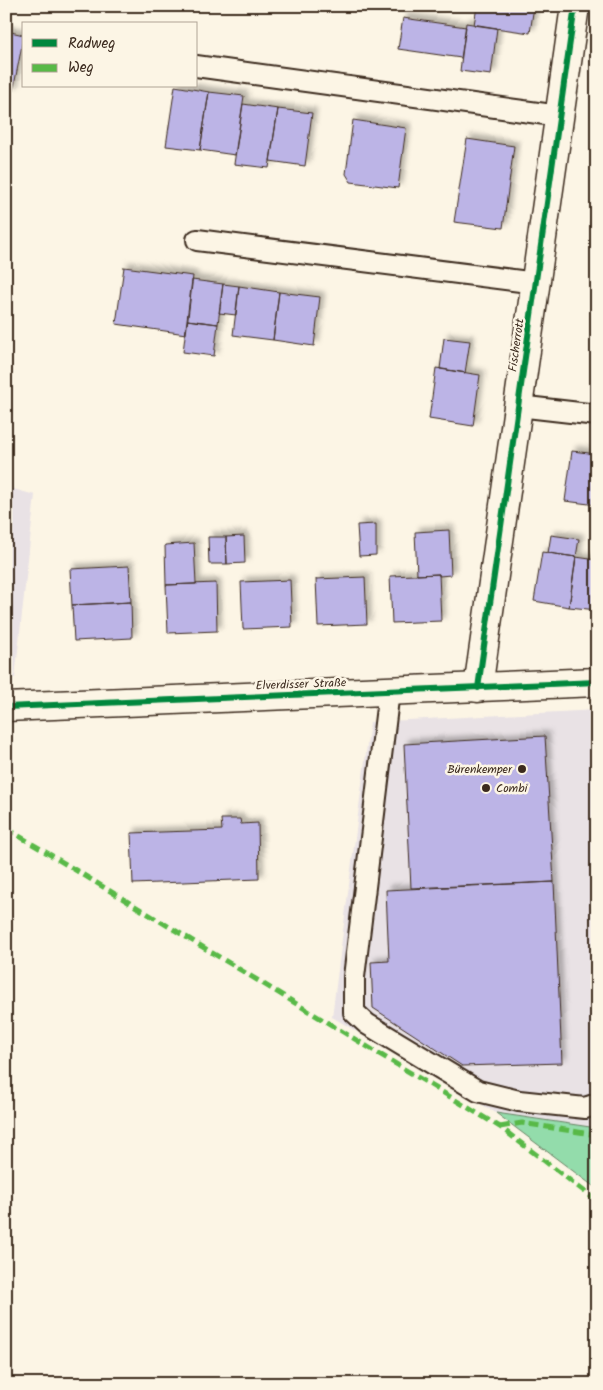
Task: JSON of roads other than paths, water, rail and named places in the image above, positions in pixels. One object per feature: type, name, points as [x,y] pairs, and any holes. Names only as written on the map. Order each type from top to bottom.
[{"type":"street","name":"Fischerrott","points":[[478,688],[575,6]]},
{"type":"street","name":"Elverdisser Straße","points":[[6,707],[597,682]]},
{"type":"lane","points":[[198,66],[560,116]]},
{"type":"lane","points":[[197,240],[536,283]]},
{"type":"lane","points":[[518,406],[597,415]]},
{"type":"lane","points":[[388,691],[354,977],[354,1012],[367,1024],[478,1091],[519,1102],[585,1108],[597,1104]]},
{"type":"place","name":"Bürenkemper","points":[[522,769]]},
{"type":"place","name":"Combi","points":[[486,788]]}]
